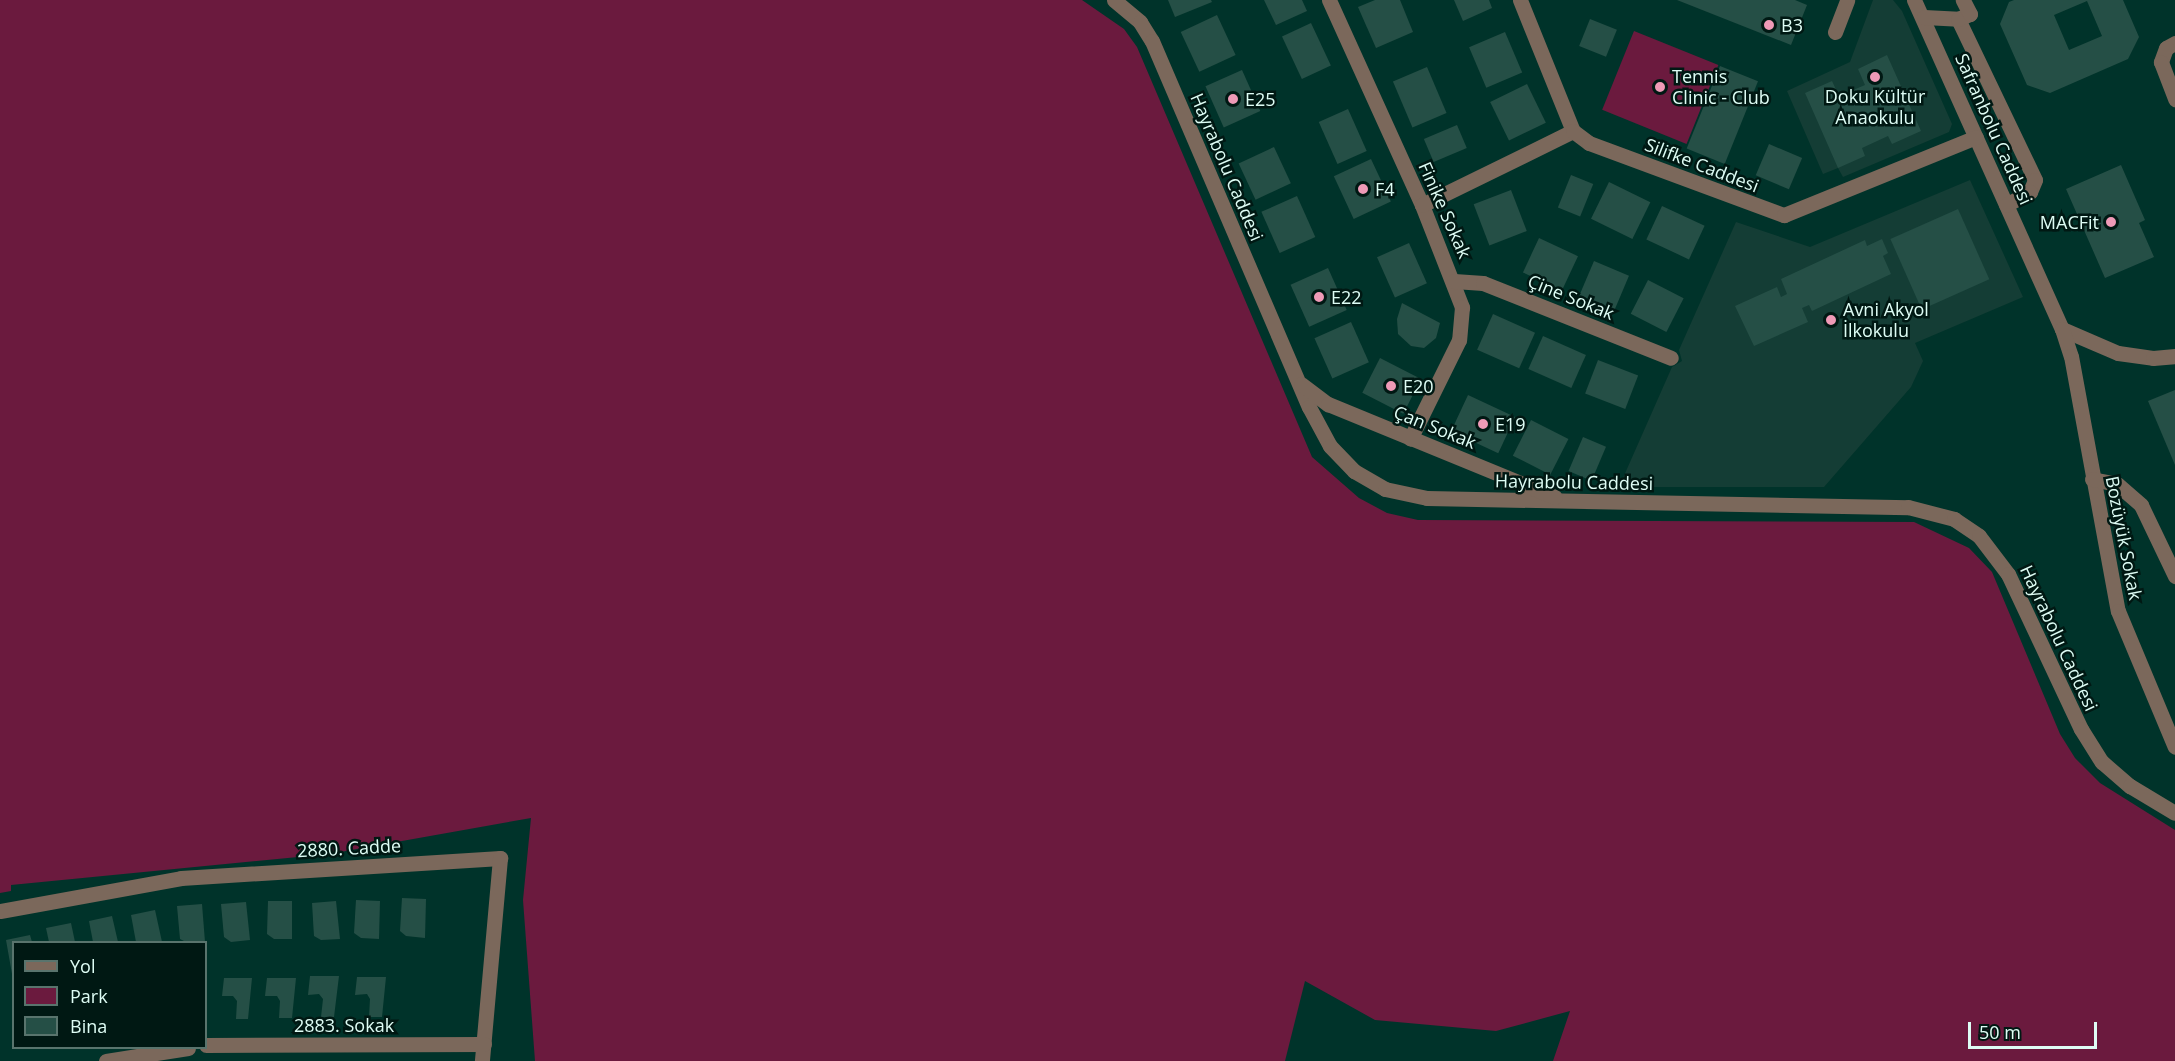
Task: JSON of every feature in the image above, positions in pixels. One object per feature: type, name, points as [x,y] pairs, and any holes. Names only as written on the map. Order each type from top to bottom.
[{"type":"street","name":"Hayrabolu Caddesi","points":[[1114,0],[1140,22],[1152,41],[1295,377],[1330,446],[1354,471],[1377,485],[1426,498],[1908,507],[1954,519],[1979,536],[2008,574],[2075,718],[2102,762],[2130,786],[2175,813]]},
{"type":"street","name":"Finike Sokak","points":[[1329,0],[1422,205],[1454,281],[1463,315],[1461,334],[1410,439]]},
{"type":"street","points":[[1422,205],[1573,131],[1520,0]]},
{"type":"street","points":[[1835,32],[1847,0]]},
{"type":"street","name":"Safranbolu Caddesi","points":[[1914,0],[1924,17],[2062,329]]},
{"type":"street","points":[[1924,17],[1958,19],[1970,14],[1964,0]]},
{"type":"street","points":[[1958,19],[2035,180],[2030,192],[2006,205]]},
{"type":"street","points":[[2175,43],[2166,48],[2161,62],[2175,99]]},
{"type":"street","name":"Silifke Caddesi","points":[[1573,131],[1589,143],[1784,216],[1976,137]]},
{"type":"street","name":"Çine Sokak","points":[[1454,281],[1483,283],[1671,358]]},
{"type":"street","points":[[2062,329],[2118,353],[2153,358],[2175,356]]},
{"type":"street","name":"Bozüyük Sokak","points":[[2062,329],[2072,364],[2118,611],[2175,747]]},
{"type":"street","name":"Çan Sokak","points":[[1295,377],[1328,404],[1567,501]]},
{"type":"street","points":[[2092,479],[2111,482],[2135,498],[2150,519],[2175,576]]},
{"type":"street","name":"2880. Cadde","points":[[0,911],[181,878],[500,858],[482,1061]]},
{"type":"street","name":"2883. Sokak","points":[[207,1045],[483,1044]]},
{"type":"street","points":[[106,1061],[176,1049]]},
{"type":"shaded area","name":"Doku Kültür Anaokulu","points":[[1873,0],[1893,0],[1902,11],[1952,124],[1949,132],[1843,177],[1838,168],[1823,174],[1787,91],[1850,62]]},
{"type":"shaded area","name":"Avni Akyol İlkokulu","points":[[1970,180],[2023,297],[1915,343],[1923,361],[1911,387],[1824,487],[1619,487],[1672,367],[1682,361],[1679,350],[1736,222],[1810,247]]},
{"type":"green space","points":[[0,0],[1082,0],[1124,29],[1137,47],[1312,457],[1359,498],[1387,513],[1418,520],[1914,522],[1969,548],[1992,572],[2060,734],[2075,758],[2100,783],[2175,830],[2175,1061],[1553,1061],[1570,1011],[1496,1031],[1375,1020],[1305,981],[1285,1061],[535,1061],[523,900],[531,818],[329,854],[11,885],[11,891],[0,893]]},
{"type":"green space","name":"Tennis Clinic - Club","points":[[1634,31],[1718,65],[1687,144],[1602,110]]},
{"type":"building","points":[[1168,0],[1211,0],[1212,2],[1175,17]]},
{"type":"building","points":[[1264,0],[1302,0],[1307,11],[1276,25]]},
{"type":"building","points":[[1375,0],[1400,0],[1413,32],[1376,48],[1358,7]]},
{"type":"building","points":[[1454,0],[1489,0],[1492,8],[1463,21]]},
{"type":"building","name":"B3","points":[[1677,0],[1795,0],[1807,5],[1791,45]]},
{"type":"building","points":[[2014,0],[2123,0],[2139,37],[2128,59],[2050,93],[2027,85],[2000,24],[2009,2]],"holes":[[[2087,1],[2102,36],[2069,50],[2054,15]]]},
{"type":"building","points":[[1217,15],[1236,55],[1199,72],[1181,32]]},
{"type":"building","points":[[1590,19],[1617,30],[1606,57],[1579,46]]},
{"type":"building","points":[[1311,23],[1331,66],[1302,79],[1282,37]]},
{"type":"building","points":[[1505,32],[1522,73],[1486,88],[1469,47]]},
{"type":"building","points":[[1887,55],[1921,131],[1892,144],[1888,136],[1862,148],[1865,156],[1838,168],[1805,93],[1832,81],[1839,96],[1865,85],[1858,69]]},
{"type":"building","points":[[1720,66],[1758,81],[1725,164],[1687,149]]},
{"type":"building","points":[[1427,67],[1447,113],[1412,127],[1393,81]]},
{"type":"building","name":"E25","points":[[1242,70],[1260,111],[1224,127],[1205,86]]},
{"type":"building","points":[[1527,84],[1546,123],[1509,141],[1490,102]]},
{"type":"building","points":[[1348,109],[1367,151],[1337,164],[1319,122]]},
{"type":"building","points":[[1457,125],[1467,148],[1434,162],[1424,139]]},
{"type":"building","points":[[1769,144],[1802,158],[1789,189],[1756,175]]},
{"type":"building","points":[[1274,147],[1291,183],[1256,200],[1239,163]]},
{"type":"building","name":"F4","points":[[1371,159],[1391,202],[1354,219],[1334,176]]},
{"type":"building","name":"MACFit","points":[[2121,165],[2145,220],[2139,223],[2154,257],[2105,278],[2066,189]]},
{"type":"building","points":[[1571,175],[1593,184],[1580,216],[1558,207]]},
{"type":"building","points":[[1609,182],[1650,202],[1632,239],[1591,219]]},
{"type":"building","points":[[1511,190],[1527,231],[1489,245],[1474,204]]},
{"type":"building","points":[[1297,196],[1315,237],[1280,253],[1261,212]]},
{"type":"building","points":[[1662,206],[1705,226],[1689,259],[1646,240]]},
{"type":"building","points":[[1958,209],[1989,279],[1922,309],[1890,239]]},
{"type":"building","points":[[1539,238],[1578,256],[1562,291],[1523,272]]},
{"type":"building","points":[[1882,239],[1888,253],[1883,256],[1891,274],[1812,311],[1809,305],[1802,308],[1808,322],[1754,346],[1735,306],[1777,287],[1781,297],[1787,294],[1781,279],[1865,240],[1867,246]]},
{"type":"building","points":[[1409,243],[1427,283],[1395,297],[1377,257]]},
{"type":"building","points":[[1594,261],[1629,276],[1615,310],[1580,295]]},
{"type":"building","name":"E22","points":[[1328,268],[1347,310],[1309,327],[1291,285]]},
{"type":"building","points":[[1648,280],[1684,298],[1666,332],[1631,314]]},
{"type":"building","points":[[1402,303],[1440,323],[1436,338],[1424,348],[1411,346],[1398,334],[1397,319]]},
{"type":"building","points":[[1493,314],[1535,333],[1519,368],[1477,350]]},
{"type":"building","points":[[1351,322],[1369,362],[1332,378],[1314,338]]},
{"type":"building","points":[[1543,336],[1586,355],[1571,388],[1528,369]]},
{"type":"building","name":"E20","points":[[1380,358],[1421,379],[1403,414],[1362,393]]},
{"type":"building","points":[[1598,360],[1638,375],[1625,409],[1585,394]]},
{"type":"building","points":[[2175,390],[2175,465],[2148,401]]},
{"type":"building","name":"E19","points":[[1468,395],[1515,417],[1498,453],[1451,431]]},
{"type":"building","points":[[1531,420],[1568,439],[1550,475],[1513,456]]},
{"type":"building","points":[[1583,437],[1606,447],[1592,481],[1569,471]]},
{"type":"building","points":[[402,898],[426,899],[425,938],[406,936],[400,931]]},
{"type":"building","points":[[356,900],[380,901],[379,939],[361,938],[354,933]]},
{"type":"building","points":[[268,901],[292,901],[292,939],[274,939],[267,934]]},
{"type":"building","points":[[336,901],[340,939],[321,940],[314,936],[312,903]]},
{"type":"building","points":[[246,902],[250,940],[231,942],[224,937],[221,904]]},
{"type":"building","points":[[202,904],[205,941],[180,939],[177,906]]},
{"type":"building","points":[[155,910],[162,941],[136,941],[131,915]]},
{"type":"building","points":[[112,916],[118,941],[93,941],[89,921]]},
{"type":"building","points":[[71,923],[75,941],[49,941],[46,928]]},
{"type":"building","points":[[30,935],[32,941],[12,941],[12,974],[6,940]]},
{"type":"building","points":[[310,976],[339,976],[334,1017],[321,1017],[323,999],[319,994],[308,995]]},
{"type":"building","points":[[357,977],[386,977],[382,1017],[369,1017],[370,999],[367,994],[355,995]]},
{"type":"building","points":[[224,978],[252,978],[248,1019],[236,1019],[237,1001],[233,996],[222,996]]},
{"type":"building","points":[[267,978],[296,978],[292,1018],[279,1018],[280,1001],[277,996],[265,996]]},
{"type":"place","name":"B3","points":[[1769,25]]},
{"type":"place","name":"Doku Kültür Anaokulu","points":[[1875,77]]},
{"type":"place","name":"Tennis Clinic - Club","points":[[1660,87]]},
{"type":"place","name":"E25","points":[[1233,99]]},
{"type":"place","name":"F4","points":[[1363,189]]},
{"type":"place","name":"MACFit","points":[[2111,222]]},
{"type":"place","name":"E22","points":[[1319,297]]},
{"type":"place","name":"Avni Akyol İlkokulu","points":[[1831,320]]},
{"type":"place","name":"E20","points":[[1391,386]]},
{"type":"place","name":"E19","points":[[1483,424]]}]
